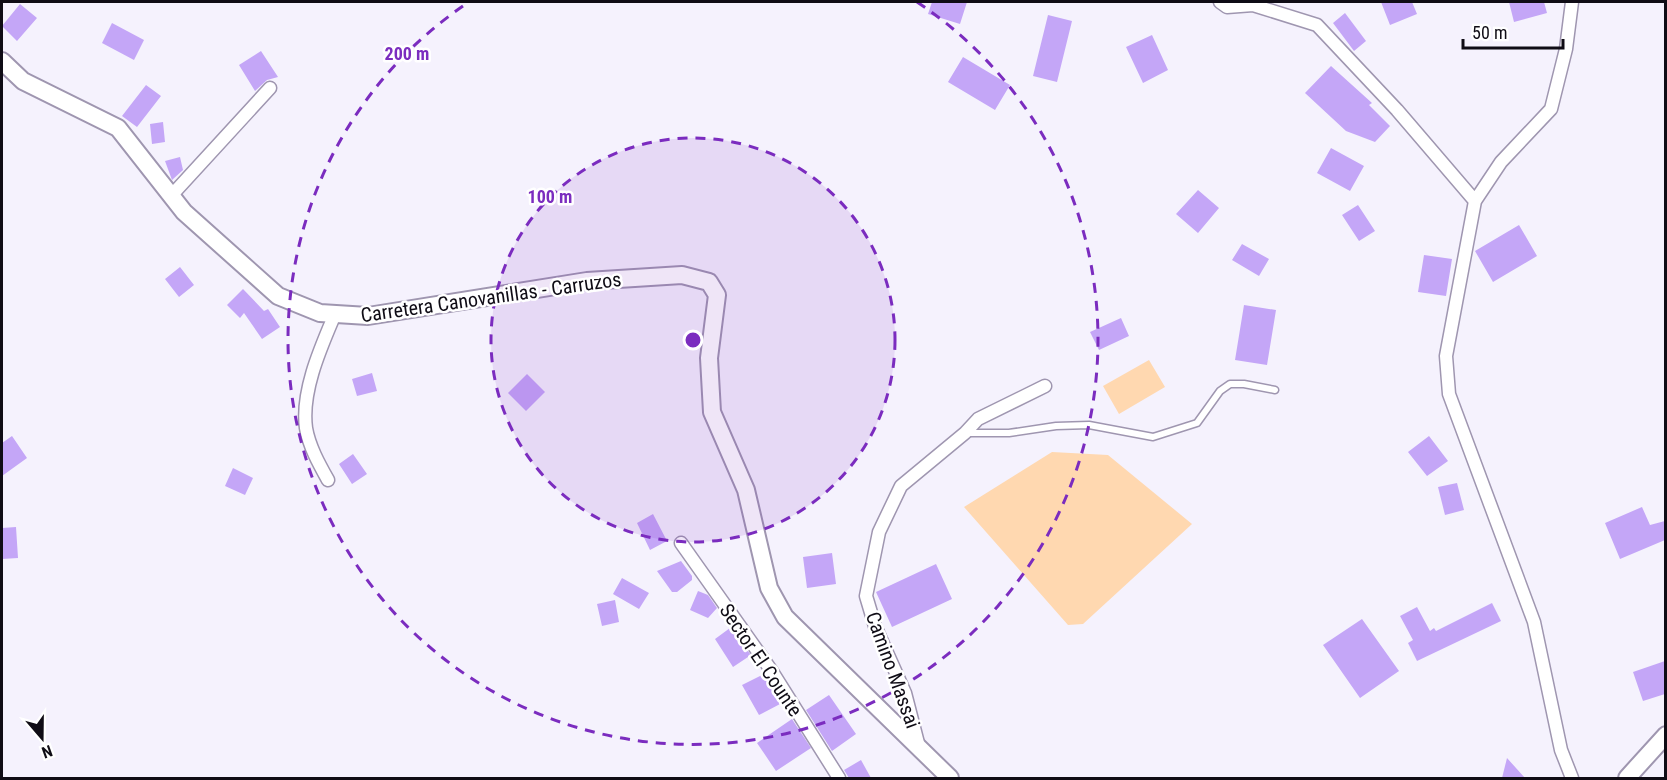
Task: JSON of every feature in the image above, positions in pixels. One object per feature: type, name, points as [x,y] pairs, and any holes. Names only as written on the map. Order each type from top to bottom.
[{"type":"street","points":[[1220,2],[1227,7],[1252,3],[1317,25],[1397,110],[1475,201]]},
{"type":"street","points":[[1572,2],[1566,49],[1551,109],[1501,162],[1475,201],[1446,356],[1449,394],[1534,622],[1561,750],[1572,778]]},
{"type":"street","name":"Carretera Canovanillas - Carruzos","points":[[2,61],[23,81],[118,128],[184,212],[278,296],[320,313],[368,316],[587,281],[681,275],[709,282],[717,295],[710,358],[712,412],[746,490],[769,588],[784,617],[950,778]]},
{"type":"street","points":[[171,196],[270,88]]},
{"type":"street","points":[[328,480],[306,430],[306,416],[314,373],[335,314]]},
{"type":"street","name":"Camino Massai","points":[[919,749],[905,693],[875,626],[866,596],[879,532],[901,486],[965,433],[978,419],[1045,386]]},
{"type":"street","name":"Sector El Counte","points":[[681,543],[771,670],[839,778]]},
{"type":"street","points":[[1627,778],[1665,735]]},
{"type":"lane","points":[[965,433],[1009,433],[1056,426],[1089,425],[1153,437],[1197,423],[1220,391],[1230,384],[1244,384],[1275,390]]},
{"type":"shaded area","points":[[1149,360],[1165,387],[1119,414],[1103,386]]},
{"type":"shaded area","points":[[1052,452],[1108,455],[1192,524],[1083,624],[1068,625],[964,507]]},
{"type":"building","points":[[932,2],[967,2],[960,24],[928,14]]},
{"type":"building","points":[[1381,2],[1412,2],[1417,14],[1390,25]]},
{"type":"building","points":[[1509,2],[1544,2],[1547,13],[1514,22]]},
{"type":"building","points":[[20,4],[37,18],[17,41],[2,26]]},
{"type":"building","points":[[1345,13],[1366,41],[1354,51],[1333,23]]},
{"type":"building","points":[[1048,15],[1072,21],[1057,82],[1033,76]]},
{"type":"building","points":[[112,23],[144,40],[134,60],[102,43]]},
{"type":"building","points":[[1152,35],[1168,70],[1143,83],[1126,47]]},
{"type":"building","points":[[261,51],[278,77],[267,80],[255,91],[239,65]]},
{"type":"building","points":[[963,57],[1010,85],[995,110],[948,82]]},
{"type":"building","points":[[1331,66],[1372,103],[1369,105],[1390,126],[1375,142],[1346,131],[1305,93]]},
{"type":"building","points":[[146,85],[161,96],[137,127],[122,116]]},
{"type":"building","points":[[163,122],[165,142],[152,144],[150,124]]},
{"type":"building","points":[[1331,148],[1364,166],[1350,191],[1317,173]]},
{"type":"building","points":[[180,157],[183,170],[172,180],[165,161]]},
{"type":"building","points":[[1198,190],[1219,208],[1198,233],[1176,214]]},
{"type":"building","points":[[1358,205],[1375,231],[1359,241],[1342,215]]},
{"type":"building","points":[[1519,225],[1537,256],[1493,282],[1475,251]]},
{"type":"building","points":[[1242,244],[1269,259],[1259,276],[1232,260]]},
{"type":"building","points":[[1424,255],[1452,259],[1446,296],[1418,292]]},
{"type":"building","points":[[180,267],[194,285],[179,297],[165,279]]},
{"type":"building","points":[[243,289],[264,311],[268,309],[280,327],[262,339],[244,313],[240,318],[227,305]]},
{"type":"building","points":[[1244,305],[1276,310],[1267,365],[1235,360]]},
{"type":"building","points":[[1121,318],[1129,336],[1099,350],[1090,332]]},
{"type":"building","points":[[372,373],[377,391],[357,396],[352,379]]},
{"type":"building","points":[[527,374],[545,392],[526,411],[508,393]]},
{"type":"building","points":[[12,436],[27,458],[2,476],[2,443]]},
{"type":"building","points":[[1429,436],[1448,461],[1427,476],[1408,452]]},
{"type":"building","points":[[353,454],[367,474],[352,484],[339,464]]},
{"type":"building","points":[[233,468],[253,478],[245,495],[225,486]]},
{"type":"building","points":[[1457,483],[1464,510],[1445,515],[1438,487]]},
{"type":"building","points":[[1642,507],[1650,525],[1665,521],[1665,540],[1620,559],[1605,523]]},
{"type":"building","points":[[653,514],[667,541],[650,550],[637,523]]},
{"type":"building","points":[[16,527],[18,558],[2,559],[2,528]]},
{"type":"building","points":[[832,553],[836,584],[807,588],[803,557]]},
{"type":"building","points":[[681,561],[692,576],[692,580],[677,592],[672,592],[657,571]]},
{"type":"building","points":[[936,564],[952,599],[892,627],[876,592]]},
{"type":"building","points":[[622,578],[649,593],[639,609],[613,594]]},
{"type":"building","points":[[698,591],[708,595],[717,608],[708,618],[690,610]]},
{"type":"building","points":[[615,600],[619,622],[602,626],[597,604]]},
{"type":"building","points":[[1492,603],[1501,621],[1417,661],[1408,643],[1413,640],[1400,616],[1417,607],[1430,631],[1434,628],[1436,631]]},
{"type":"building","points":[[1362,619],[1399,671],[1360,698],[1323,645]]},
{"type":"building","points":[[730,628],[751,655],[733,667],[715,639]]},
{"type":"building","points":[[1665,661],[1665,694],[1643,701],[1633,672]]},
{"type":"building","points":[[764,674],[782,703],[759,715],[742,685]]},
{"type":"building","points":[[829,695],[856,734],[832,751],[806,710]]},
{"type":"building","points":[[792,719],[811,748],[776,771],[757,743]]},
{"type":"building","points":[[1507,758],[1525,778],[1502,778]]},
{"type":"building","points":[[861,760],[871,778],[849,778],[844,770]]}]
